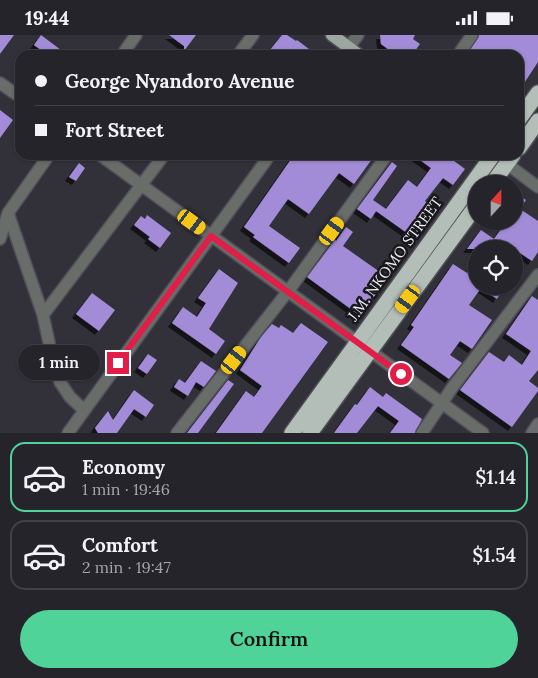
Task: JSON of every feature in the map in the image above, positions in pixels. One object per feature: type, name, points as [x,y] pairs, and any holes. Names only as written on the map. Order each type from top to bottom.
[{"type":"highway","points":[[524,112],[538,93]]},
{"type":"highway","points":[[524,141],[538,121]]},
{"type":"highway","name":"J.M. NKOMO STREET","points":[[292,433],[357,342],[500,160]]},
{"type":"highway","points":[[495,175],[501,160]]},
{"type":"highway","points":[[310,433],[468,217]]},
{"type":"main road","points":[[332,35],[348,50]]},
{"type":"street","points":[[126,50],[136,35]]},
{"type":"street","points":[[242,50],[253,35]]},
{"type":"street","points":[[352,50],[358,35]]},
{"type":"street","points":[[462,50],[472,35]]},
{"type":"street","points":[[0,83],[15,94]]},
{"type":"street","points":[[0,239],[8,213],[45,160]]},
{"type":"street","points":[[107,160],[483,433]]},
{"type":"street","points":[[43,315],[160,160]]},
{"type":"street","points":[[70,432],[84,410],[266,160]]},
{"type":"street","points":[[177,433],[288,291],[383,160]]},
{"type":"street","points":[[506,160],[538,187]]},
{"type":"street","points":[[8,213],[43,315],[60,382],[70,397],[84,410]]},
{"type":"street","points":[[422,433],[442,403],[538,275]]},
{"type":"street","points":[[532,433],[538,424]]},
{"type":"building","points":[[0,35],[14,35],[0,54]]},
{"type":"building","points":[[41,35],[61,50],[41,50],[34,45]]},
{"type":"building","points":[[169,35],[196,35],[185,50],[184,46]]},
{"type":"building","points":[[282,35],[287,35],[310,50],[270,50]]},
{"type":"building","points":[[380,35],[415,35],[413,39],[420,44],[416,50],[389,50],[381,44]]},
{"type":"building","points":[[479,35],[538,35],[538,62],[524,83],[524,50],[470,50]]},
{"type":"building","points":[[0,110],[13,120],[0,138]]},
{"type":"building","points":[[291,160],[371,160],[354,184],[339,173],[309,214],[288,199],[269,226],[300,248],[289,263],[253,237],[255,235],[244,227]]},
{"type":"building","points":[[420,160],[453,160],[465,169],[453,185],[443,178],[425,201],[431,206],[414,228],[419,232],[414,238],[376,211],[371,219],[357,209],[392,162],[397,166],[373,200],[386,209],[408,180],[417,187],[431,168]]},
{"type":"building","points":[[79,163],[85,168],[76,181],[69,177]]},
{"type":"building","points":[[523,211],[538,221],[538,252],[532,261],[523,255],[523,240],[474,240],[481,230],[494,239],[500,230],[523,230]]},
{"type":"building","points":[[147,215],[171,233],[160,248],[148,239],[150,237],[134,225],[141,216],[145,219]]},
{"type":"building","points":[[346,227],[353,232],[343,246],[387,277],[359,315],[307,277]]},
{"type":"building","points":[[453,264],[467,273],[468,272],[468,295],[476,295],[469,305],[492,320],[472,349],[460,341],[450,355],[462,363],[449,379],[401,345],[414,327],[411,325]]},
{"type":"building","points":[[219,269],[238,283],[209,329],[225,341],[216,354],[172,323],[183,307],[197,317],[206,303],[198,298]]},
{"type":"building","points":[[92,293],[115,310],[99,331],[76,314]]},
{"type":"building","points":[[491,295],[499,295],[497,299]]},
{"type":"building","points":[[532,296],[538,300],[538,370],[529,381],[538,388],[538,391],[512,427],[460,390],[489,352],[504,362],[509,355],[522,365],[531,351],[506,334]]},
{"type":"building","points":[[301,323],[328,342],[262,433],[216,433],[246,391],[254,397],[262,386],[240,370],[261,337],[272,324],[279,328],[281,325],[293,333]]},
{"type":"building","points":[[148,354],[157,360],[147,374],[138,368]]},
{"type":"building","points":[[201,361],[216,371],[204,387],[196,382],[188,396],[174,387],[179,379],[185,383]]},
{"type":"building","points":[[228,380],[234,384],[198,433],[187,433]]},
{"type":"building","points":[[370,387],[383,397],[386,393],[422,419],[415,433],[390,433],[399,421],[378,406],[357,433],[334,433]]},
{"type":"building","points":[[134,390],[154,405],[146,417],[134,409],[117,433],[98,433],[95,428],[108,411],[113,420]]},
{"type":"route","points":[[118,363],[211,236],[401,374]]}]
